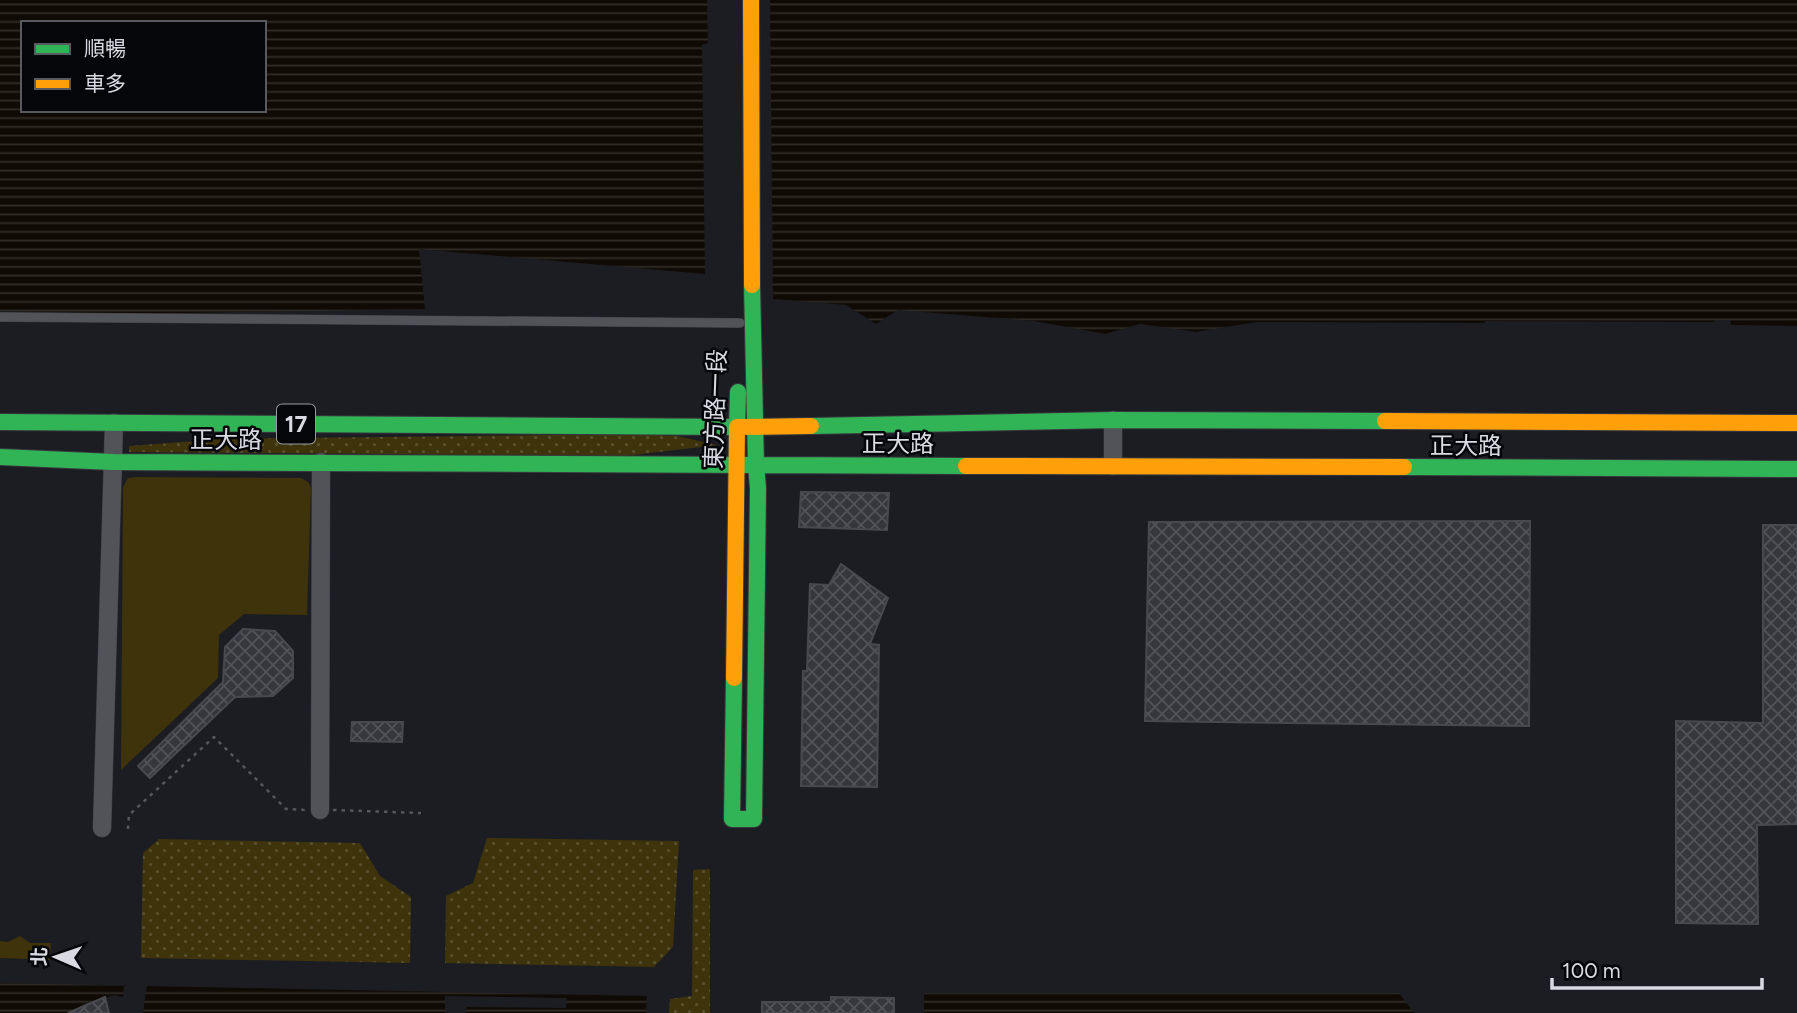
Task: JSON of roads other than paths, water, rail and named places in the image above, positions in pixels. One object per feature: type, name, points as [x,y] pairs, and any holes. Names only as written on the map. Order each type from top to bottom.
[{"type":"street","name":"東方路一段","points":[[736,0],[740,323],[735,465],[732,819],[754,819],[758,488],[753,426],[751,0]]},
{"type":"street","name":"正大路","points":[[0,422],[737,427],[1113,420],[1797,423]]},
{"type":"street","points":[[1113,420],[1113,466]]},
{"type":"street","points":[[102,828],[114,423]]},
{"type":"street","name":"正大路","points":[[0,457],[113,462],[1797,469]]},
{"type":"street","points":[[320,810],[321,462]]},
{"type":"lane","points":[[0,317],[740,323]]}]
